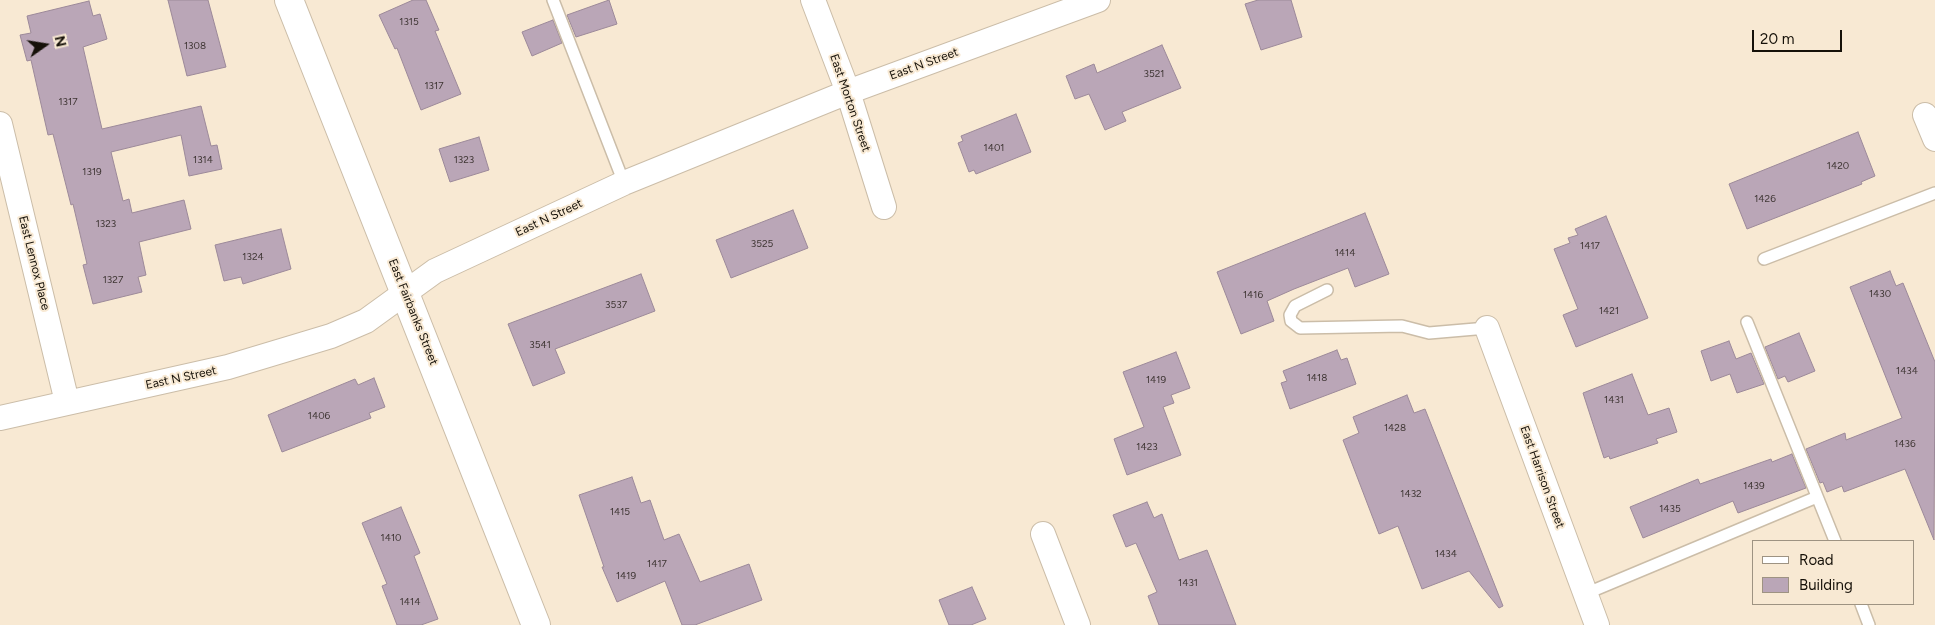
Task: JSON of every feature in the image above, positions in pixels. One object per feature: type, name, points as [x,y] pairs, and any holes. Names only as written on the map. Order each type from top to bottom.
[{"type":"street","name":"East Fairbanks Street","points":[[289,0],[536,625]]},
{"type":"street","name":"East Morton Street","points":[[813,0],[848,92],[884,206]]},
{"type":"street","name":"East N Street","points":[[0,418],[228,368],[331,336],[366,321],[435,271],[624,183],[848,92],[1091,1]]},
{"type":"street","points":[[1925,115],[1935,139]]},
{"type":"street","name":"East Lennox Place","points":[[1,135],[67,402]]},
{"type":"street","name":"East Harrison Street","points":[[1487,328],[1596,625]]},
{"type":"street","points":[[1043,534],[1078,625]]},
{"type":"lane","points":[[554,0],[624,183]]},
{"type":"lane","points":[[1764,259],[1935,193]]},
{"type":"lane","points":[[1327,290],[1295,306],[1290,315],[1291,321],[1300,328],[1402,326],[1429,333],[1487,328]]},
{"type":"lane","points":[[1747,322],[1835,540]]},
{"type":"lane","points":[[1585,594],[1817,497]]},
{"type":"lane","points":[[1861,605],[1869,625]]},
{"type":"building","points":[[168,0],[208,0],[226,67],[187,76]]},
{"type":"building","points":[[413,0],[426,0],[439,30],[435,31],[461,94],[421,110],[397,48],[395,49],[379,15]]},
{"type":"building","points":[[609,0],[617,24],[576,37],[567,15]]},
{"type":"building","points":[[1258,0],[1291,0],[1302,37],[1261,50],[1245,4]]},
{"type":"building","points":[[89,1],[93,16],[100,14],[107,39],[83,47],[102,129],[201,106],[211,146],[217,145],[222,169],[189,176],[181,135],[111,152],[123,201],[129,199],[132,213],[184,200],[191,229],[139,242],[146,275],[138,277],[142,292],[93,304],[83,265],[87,264],[73,204],[71,205],[53,134],[48,135],[31,60],[27,61],[20,35],[31,33],[27,16]]},
{"type":"building","points":[[553,20],[562,43],[532,56],[522,32]]},
{"type":"building","points":[[1162,45],[1181,88],[1122,112],[1126,121],[1105,130],[1089,94],[1075,99],[1066,76],[1094,64],[1097,73]]},
{"type":"building","points":[[1016,114],[1031,152],[976,174],[974,170],[969,172],[958,143],[963,141],[961,136]]},
{"type":"building","points":[[1858,132],[1875,176],[1861,182],[1862,184],[1747,229],[1729,184]]},
{"type":"building","points":[[479,137],[489,170],[450,182],[439,149]]},
{"type":"building","points":[[793,210],[808,248],[731,278],[716,240]]},
{"type":"building","points":[[1365,213],[1389,274],[1355,287],[1348,268],[1294,289],[1267,301],[1274,321],[1241,334],[1217,272]]},
{"type":"building","points":[[1606,216],[1648,318],[1576,347],[1563,315],[1578,309],[1554,249],[1570,243],[1568,238],[1578,235],[1575,229]]},
{"type":"building","points":[[281,229],[291,269],[243,284],[241,277],[224,281],[215,245]]},
{"type":"building","points":[[1890,271],[1896,286],[1903,283],[1935,362],[1934,540],[1905,469],[1844,492],[1842,486],[1827,492],[1823,482],[1820,483],[1806,449],[1845,433],[1846,440],[1902,418],[1850,287]]},
{"type":"building","points":[[641,274],[655,311],[555,349],[565,373],[533,386],[508,324]]},
{"type":"building","points":[[1799,333],[1815,371],[1788,382],[1785,376],[1778,379],[1765,347]]},
{"type":"building","points":[[1729,341],[1736,359],[1751,353],[1764,384],[1737,393],[1730,374],[1711,381],[1701,351]]},
{"type":"building","points":[[1337,350],[1341,360],[1347,358],[1356,384],[1290,409],[1281,383],[1287,381],[1283,371]]},
{"type":"building","points":[[1176,352],[1190,388],[1171,395],[1174,403],[1163,407],[1181,455],[1127,475],[1114,439],[1144,427],[1123,372]]},
{"type":"building","points":[[1632,374],[1648,415],[1669,408],[1677,432],[1656,439],[1658,443],[1610,459],[1609,456],[1604,458],[1583,393]]},
{"type":"building","points":[[374,378],[385,407],[369,413],[371,418],[282,452],[268,415],[355,379],[358,385]]},
{"type":"building","points":[[1407,395],[1414,413],[1425,409],[1503,606],[1499,608],[1469,571],[1422,589],[1398,526],[1379,534],[1343,440],[1359,433],[1353,417]]},
{"type":"building","points":[[1792,454],[1806,488],[1738,513],[1733,501],[1643,538],[1630,507],[1698,479],[1700,484],[1771,459],[1772,462]]},
{"type":"building","points":[[632,477],[641,503],[650,500],[664,540],[679,534],[700,582],[749,564],[762,600],[695,625],[682,625],[665,581],[617,602],[602,567],[604,567],[579,495]]},
{"type":"building","points":[[1147,502],[1154,518],[1162,514],[1179,560],[1207,550],[1236,625],[1159,625],[1148,596],[1157,592],[1136,543],[1126,547],[1113,515]]},
{"type":"building","points":[[401,507],[420,553],[414,556],[438,619],[421,625],[397,625],[382,586],[387,584],[362,523]]},
{"type":"building","points":[[972,587],[986,619],[971,625],[949,625],[939,600]]}]
